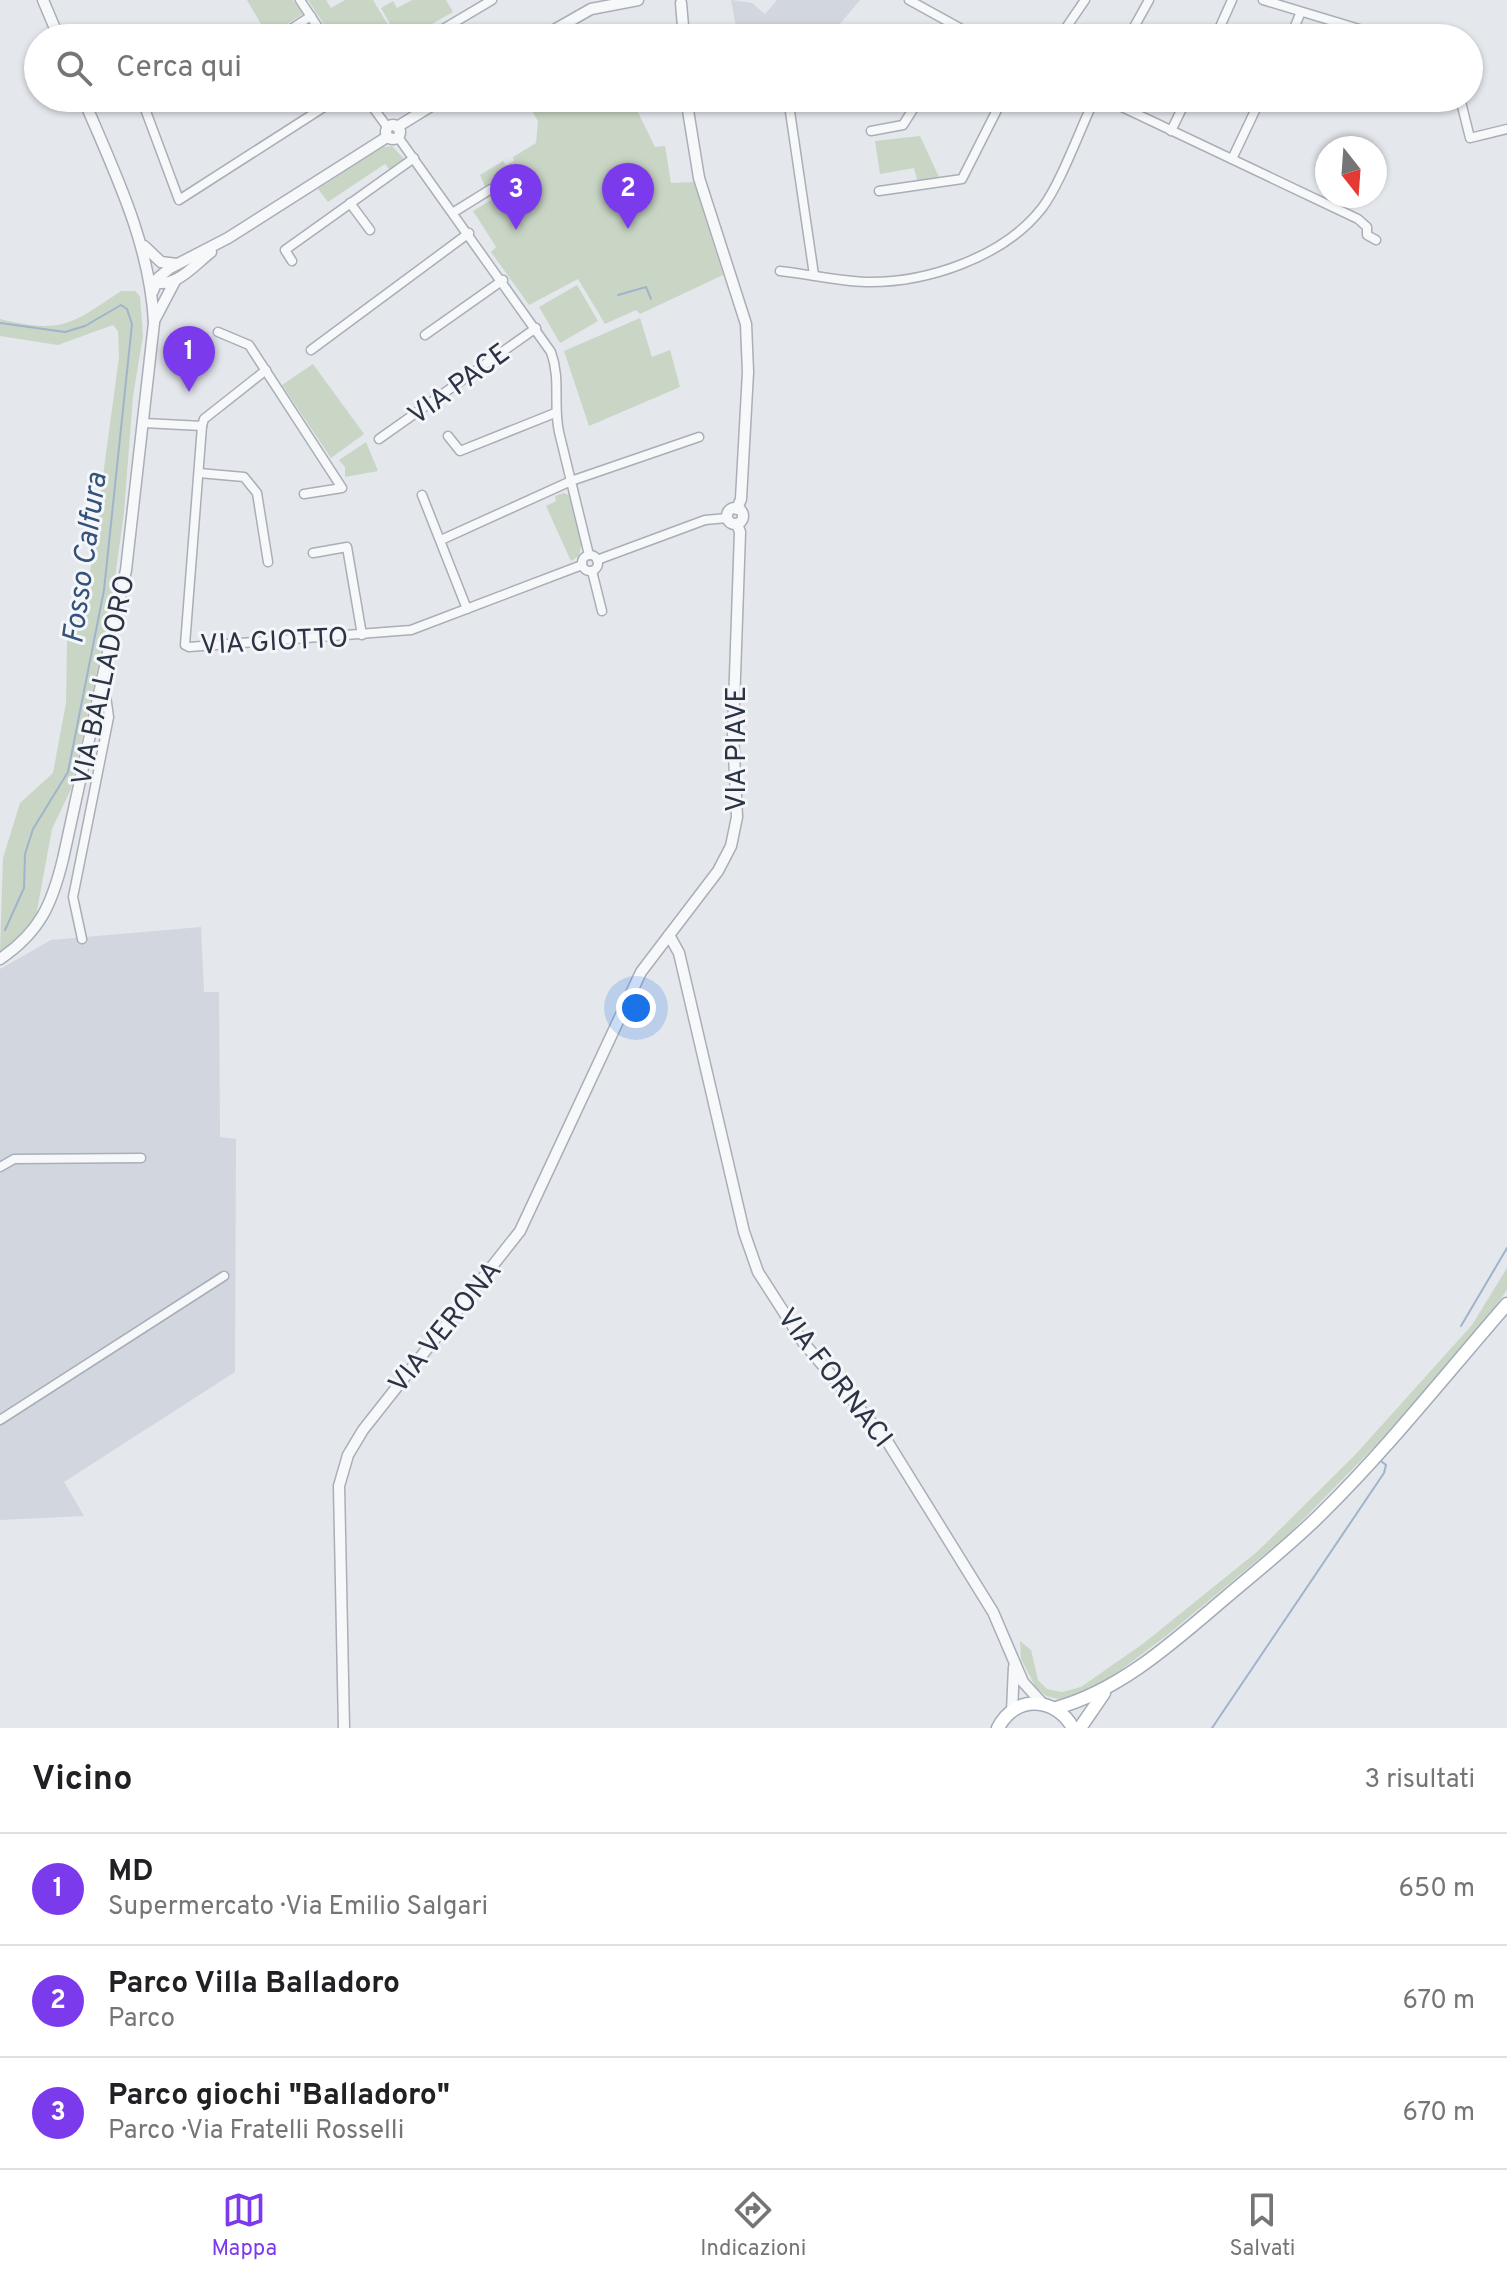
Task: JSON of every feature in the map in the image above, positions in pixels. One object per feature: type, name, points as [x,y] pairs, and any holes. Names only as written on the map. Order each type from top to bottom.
[{"type":"main road","points":[[1056,1708],[1094,1696],[1185,1632],[1323,1512],[1507,1304]]},
{"type":"main road","points":[[1080,1728],[1094,1703],[1112,1685]]},
{"type":"main road","points":[[998,1728],[1012,1711],[1024,1705],[1042,1703],[1056,1708],[1073,1728]]},
{"type":"street","points":[[43,0],[53,24]]},
{"type":"street","points":[[300,0],[316,24]]},
{"type":"street","points":[[452,24],[492,0]]},
{"type":"street","points":[[565,24],[602,2],[638,0]]},
{"type":"street","points":[[909,0],[951,24]]},
{"type":"street","points":[[1069,24],[1085,0]]},
{"type":"street","points":[[1136,24],[1149,0]]},
{"type":"street","points":[[1221,24],[1232,0]]},
{"type":"street","points":[[1263,0],[1337,24]]},
{"type":"street","points":[[679,1],[682,24]]},
{"type":"street","points":[[1296,24],[1300,14]]},
{"type":"street","points":[[299,24],[311,16]]},
{"type":"street","points":[[89,112],[141,241],[152,285],[175,281]]},
{"type":"street","points":[[146,112],[179,200],[316,112]]},
{"type":"street","points":[[377,112],[454,212],[551,352],[559,376],[555,413],[593,557],[592,571],[602,611]]},
{"type":"street","name":"VIA BALLADORO","points":[[154,323],[175,281],[228,238],[423,112]]},
{"type":"street","points":[[688,112],[699,178],[746,324],[748,372],[741,499],[737,509],[729,510],[727,518]]},
{"type":"street","points":[[790,112],[814,275]]},
{"type":"street","points":[[871,131],[903,125],[911,112]]},
{"type":"street","points":[[879,191],[962,179],[996,112]]},
{"type":"street","points":[[780,271],[863,282],[904,280],[933,273],[992,248],[1016,234],[1043,207],[1088,112]]},
{"type":"street","points":[[1132,112],[1358,219],[1367,227],[1367,235],[1376,240]]},
{"type":"street","points":[[1171,131],[1180,112]]},
{"type":"street","points":[[1232,159],[1254,112]]},
{"type":"street","points":[[1464,112],[1470,138],[1507,129]]},
{"type":"street","points":[[292,261],[285,250],[414,158]]},
{"type":"street","points":[[454,212],[491,189]]},
{"type":"street","points":[[350,203],[370,230]]},
{"type":"street","points":[[311,350],[469,233]]},
{"type":"street","name":"VIA BALLADORO","points":[[0,959],[32,934],[53,900],[126,570],[154,323],[152,285],[177,263],[228,238]]},
{"type":"street","points":[[141,241],[153,258],[167,264],[177,263]]},
{"type":"street","points":[[425,335],[503,280]]},
{"type":"street","name":"VIA PACE","points":[[379,439],[536,328]]},
{"type":"street","points":[[218,332],[249,345],[342,488],[304,494]]},
{"type":"street","points":[[266,370],[204,419],[199,473],[244,477],[257,493],[268,562]]},
{"type":"street","points":[[448,436],[460,451],[555,413]]},
{"type":"street","points":[[144,423],[202,426]]},
{"type":"street","points":[[441,540],[571,481],[699,437]]},
{"type":"street","name":"VIA GIOTTO","points":[[199,473],[185,645],[411,630],[582,565]]},
{"type":"street","points":[[422,495],[467,609]]},
{"type":"street","name":"VIA PIAVE","points":[[656,950],[718,871],[731,846],[737,817],[733,733],[740,532],[737,524],[742,518],[737,509]]},
{"type":"street","points":[[592,571],[582,565],[584,557],[593,557],[705,520],[727,518],[737,524]]},
{"type":"street","points":[[313,553],[347,547],[362,635]]},
{"type":"street","points":[[82,939],[73,897],[109,717],[103,677]]},
{"type":"street","name":"VIA FORNACI","points":[[669,935],[679,953],[744,1232],[758,1272],[803,1342],[887,1441],[993,1612],[1013,1661]]},
{"type":"street","name":"VIA VERONA","points":[[344,1728],[339,1486],[348,1455],[398,1382],[520,1231],[641,972],[656,950]]},
{"type":"street","points":[[0,1167],[14,1159],[141,1158]]},
{"type":"street","points":[[0,1420],[224,1276]]},
{"type":"street","points":[[1013,1661],[1023,1682],[1042,1703]]},
{"type":"street","points":[[1012,1711],[1013,1661]]},
{"type":"shaded area","points":[[731,0],[752,3],[765,14],[777,0],[860,0],[840,24],[735,24]]},
{"type":"shaded area","points":[[201,927],[204,992],[219,992],[220,1137],[236,1139],[235,1372],[64,1482],[84,1516],[0,1520],[0,969],[51,940]]},
{"type":"green space","points":[[247,0],[293,0],[303,14],[287,24],[261,24]]},
{"type":"green space","points":[[308,0],[326,0],[331,8],[345,0],[373,0],[388,24],[324,24]]},
{"type":"green space","points":[[412,0],[446,0],[453,12],[432,24],[390,24],[381,8],[393,1],[397,8]]},
{"type":"green space","points":[[532,112],[638,112],[655,147],[665,146],[671,183],[694,182],[723,275],[640,314],[636,310],[605,324],[578,279],[529,305],[491,252],[496,247],[473,211],[491,200],[480,175],[503,161],[506,165],[514,161],[513,157],[536,143],[538,121]]},
{"type":"green space","points":[[920,136],[940,179],[918,183],[914,168],[880,174],[875,141]]},
{"type":"green space","points":[[392,146],[406,161],[390,170],[385,164],[328,202],[318,189],[383,147]]},
{"type":"green space","points":[[577,285],[598,321],[560,343],[539,307]]},
{"type":"green space","points":[[121,291],[135,291],[140,296],[143,336],[133,396],[124,512],[111,607],[71,789],[52,829],[36,916],[15,941],[0,951],[3,858],[20,803],[53,773],[66,703],[67,639],[75,631],[87,595],[119,357],[118,331],[113,325],[58,345],[0,336],[0,319],[53,326],[77,319]]},
{"type":"green space","points":[[640,318],[652,357],[670,350],[680,387],[589,426],[564,351]]},
{"type":"green space","points":[[313,364],[364,434],[331,458],[282,385]]},
{"type":"green space","points":[[366,442],[378,471],[345,477],[345,467],[339,460]]},
{"type":"green space","points":[[564,493],[572,497],[582,542],[579,556],[571,561],[546,506],[556,501],[555,496]]},
{"type":"green space","points":[[1507,1268],[1507,1290],[1480,1327],[1380,1441],[1288,1535],[1166,1636],[1106,1681],[1067,1701],[1046,1696],[1036,1688],[1021,1659],[1020,1641],[1031,1650],[1038,1680],[1047,1689],[1062,1692],[1081,1687],[1144,1643],[1258,1551],[1355,1455],[1472,1325]]},
{"type":"waterway","points":[[618,295],[646,287],[651,299]]},
{"type":"waterway","name":"Fosso Calfura","points":[[0,323],[65,332],[85,326],[121,305],[127,309],[132,324],[104,590],[68,772],[33,829],[25,854],[24,888],[5,930]]},
{"type":"waterway","points":[[1461,1326],[1507,1248]]},
{"type":"waterway","points":[[1212,1728],[1384,1473],[1386,1465],[1381,1461]]},
{"type":"place","name":"Parco Villa Balladoro","points":[[628,229]]},
{"type":"place","name":"Parco giochi \"Balladoro\"","points":[[516,230]]},
{"type":"place","name":"MD","points":[[189,392]]}]
